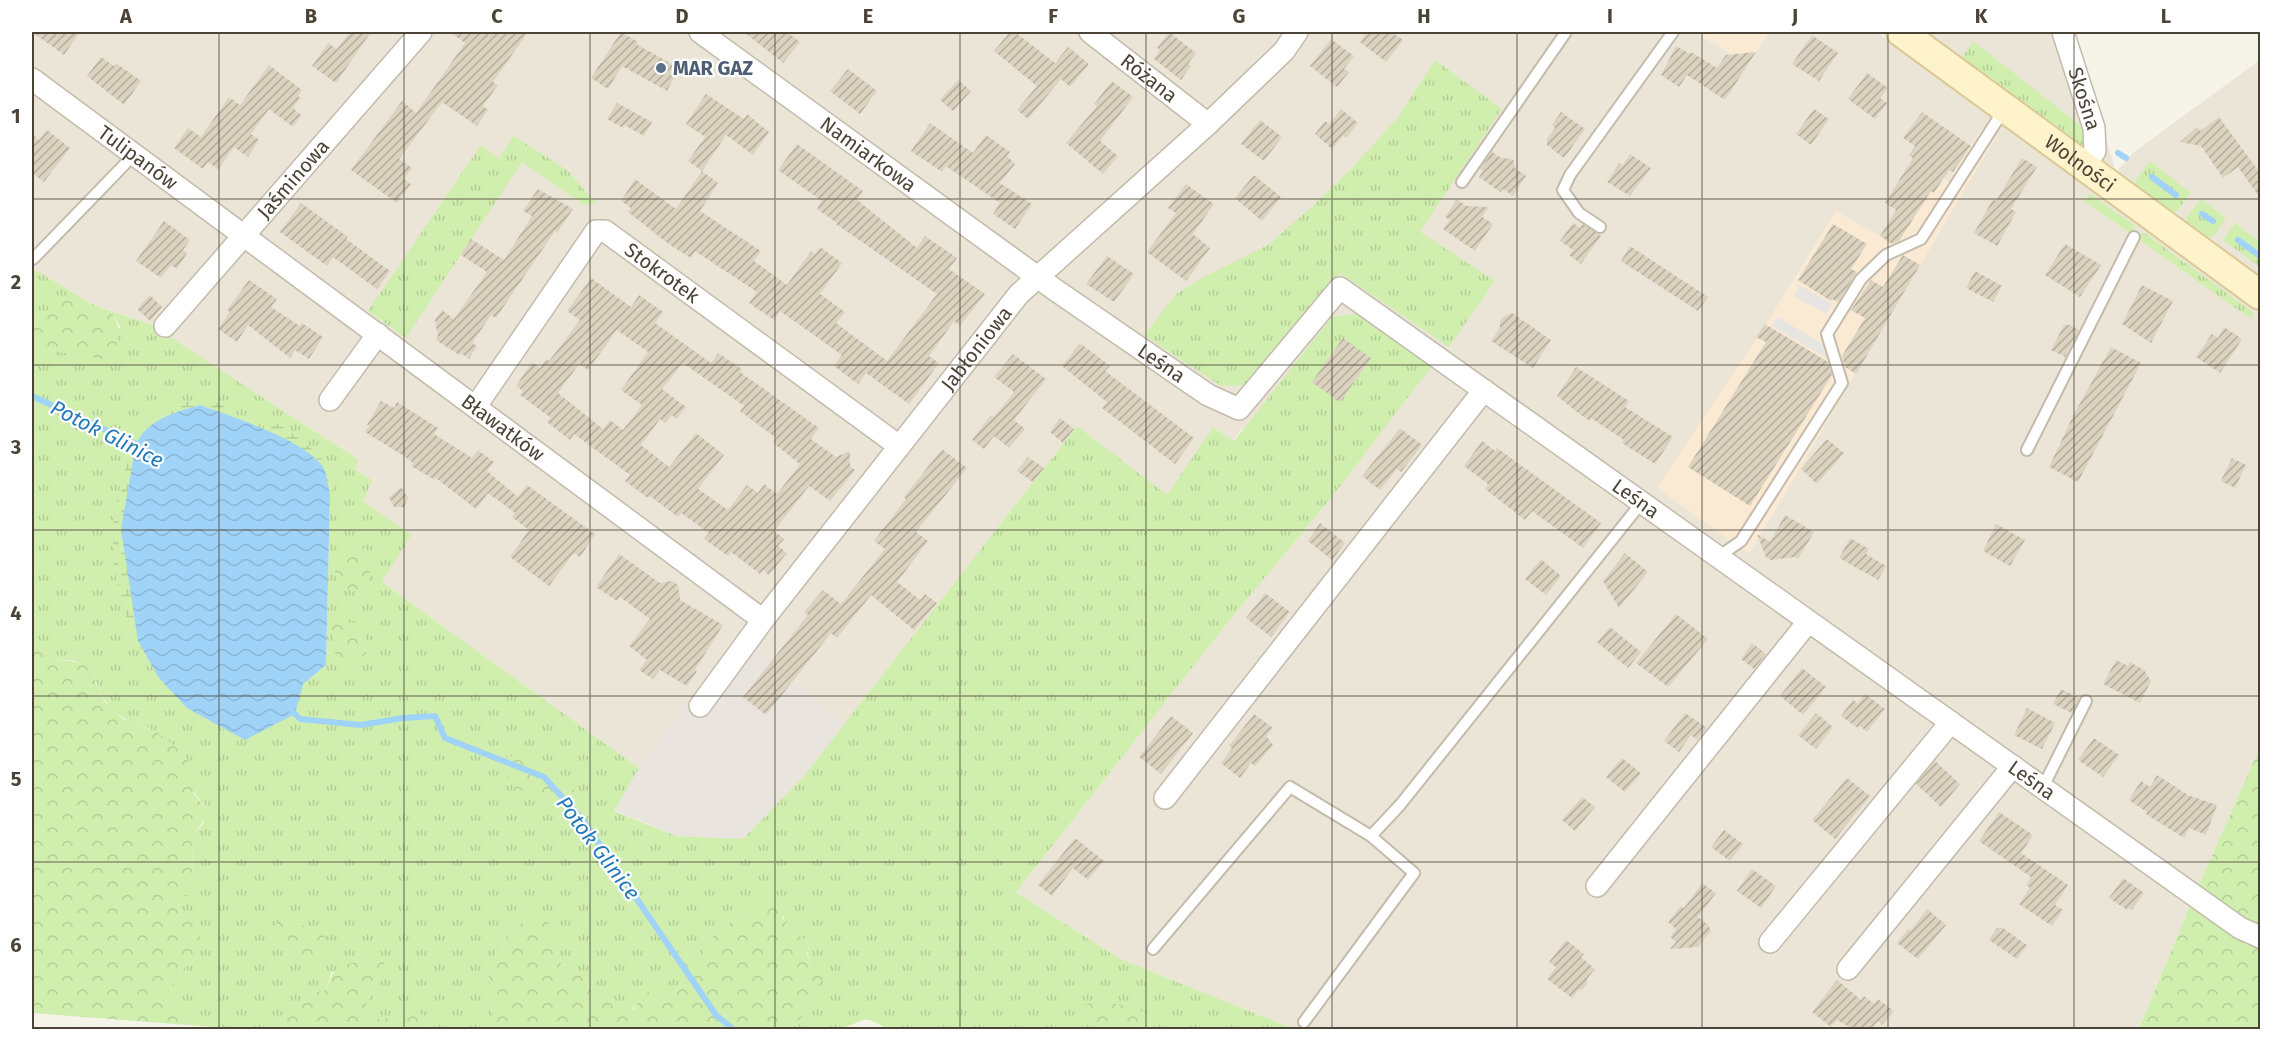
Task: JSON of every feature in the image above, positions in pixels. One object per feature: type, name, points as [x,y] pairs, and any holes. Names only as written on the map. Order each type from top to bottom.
[{"type":"street","name":"Jaśminowa","points":[[165,326],[421,32]]},
{"type":"street","name":"Różana","points":[[1090,32],[1208,124]]},
{"type":"street","name":"Jabłoniowa","points":[[700,706],[763,620],[1019,294],[1208,124],[1284,51],[1297,32]]},
{"type":"street","name":"Wolności","points":[[1901,32],[2260,295]]},
{"type":"street","name":"Skośna","points":[[2063,32],[2094,128],[2095,151],[2084,165]]},
{"type":"street","name":"Namiarkowa","points":[[708,34],[1039,276]]},
{"type":"street","name":"Tulipanów","points":[[32,79],[245,235]]},
{"type":"street","name":"Stokrotek","points":[[476,406],[596,231],[605,231],[899,446]]},
{"type":"street","name":"Bławatków","points":[[245,235],[763,620]]},
{"type":"street","name":"Leśna","points":[[1039,276],[1054,289],[1208,395],[1239,409],[1340,288],[1484,390],[1530,416],[1718,557],[2240,928],[2260,937]]},
{"type":"street","points":[[330,400],[378,334]]},
{"type":"street","points":[[1165,798],[1484,390]]},
{"type":"street","points":[[1598,886],[1808,621]]},
{"type":"street","points":[[1770,942],[1951,722]]},
{"type":"street","points":[[1848,969],[2013,766]]},
{"type":"lane","points":[[1462,182],[1566,32]]},
{"type":"lane","points":[[1600,227],[1579,213],[1563,190],[1570,175],[1673,32]]},
{"type":"lane","points":[[1718,557],[1741,541],[1842,383],[1827,334],[1861,279],[1886,255],[1921,239],[2005,107]]},
{"type":"lane","points":[[33,259],[133,153]]},
{"type":"lane","points":[[2027,450],[2134,237]]},
{"type":"lane","points":[[1371,836],[1400,806],[1642,502]]},
{"type":"lane","points":[[2043,787],[2086,701]]},
{"type":"lane","points":[[1153,949],[1290,787],[1371,836],[1414,873],[1304,1022]]},
{"type":"shaded area","points":[[32,32],[1695,32],[1747,64],[1770,32],[1877,32],[2260,310],[2260,747],[2138,1029],[1294,1029],[1120,959],[1016,892],[1225,626],[1334,494],[1243,428],[1233,441],[1214,427],[1167,496],[1077,426],[844,726],[614,810],[639,768],[381,581],[354,468],[359,460],[150,324],[92,304],[32,268]]},
{"type":"shaded area","points":[[1695,32],[1770,32],[1747,64]]},
{"type":"shaded area","points":[[1923,32],[2073,32],[2116,172],[2134,152],[2260,60],[2260,280]]},
{"type":"shaded area","points":[[1983,127],[1996,137],[1749,554],[1657,488],[1758,337],[1836,211],[1880,236],[1923,165],[1950,182],[1953,172]]},
{"type":"shaded area","points":[[1799,285],[1832,304],[1826,314],[1794,296]]},
{"type":"shaded area","points":[[1778,317],[1832,350],[1827,358],[1772,326]]},
{"type":"shaded area","points":[[755,650],[845,724],[803,777],[743,839],[676,836],[614,810],[639,768],[686,702],[702,714]]},
{"type":"green space","points":[[1973,41],[2086,130],[2087,144],[2083,146],[1961,59]]},
{"type":"green space","points":[[1435,60],[1502,109],[1420,232],[1495,281],[1449,347],[1340,273],[1250,385],[1221,386],[1144,335],[1175,295],[1202,278],[1268,245],[1306,212],[1350,170],[1398,117]]},
{"type":"green space","points":[[514,136],[567,170],[596,203],[584,205],[522,162],[406,338],[368,311],[481,145],[499,158]]},
{"type":"green space","points":[[2150,161],[2191,193],[2176,212],[2172,212],[2136,186],[2135,181]]},
{"type":"green space","points":[[2090,194],[2135,226],[2131,234],[2084,201]]},
{"type":"green space","points":[[2201,199],[2226,218],[2213,237],[2207,237],[2187,223],[2186,218]]},
{"type":"green space","points":[[2235,223],[2260,242],[2259,266],[2223,240]]},
{"type":"green space","points":[[2143,232],[2254,313],[2251,319],[2138,239]]},
{"type":"green space","points":[[32,268],[92,304],[54,298],[44,315],[32,319]]},
{"type":"green space","points":[[54,297],[92,304],[111,311],[119,330],[119,336],[109,360],[47,350],[32,352],[32,319],[44,315]]},
{"type":"green space","points":[[111,311],[150,324],[359,460],[354,469],[372,480],[363,501],[411,535],[382,582],[639,768],[614,811],[676,836],[743,839],[803,777],[1077,426],[1167,495],[1213,427],[1234,441],[1332,317],[1363,313],[1435,362],[1334,494],[1225,626],[1016,892],[1120,959],[1294,1029],[1136,1029],[1148,1022],[1095,1028],[1101,1029],[888,1030],[872,1021],[861,1020],[837,1029],[790,1029],[802,1018],[809,992],[822,980],[809,960],[809,945],[797,933],[788,929],[783,916],[755,911],[742,914],[715,934],[697,953],[685,957],[680,964],[680,982],[674,994],[665,996],[643,994],[635,1007],[626,1011],[621,1012],[612,1001],[594,995],[583,977],[559,962],[556,945],[529,919],[517,928],[504,943],[489,968],[488,977],[492,991],[493,1012],[500,1029],[432,1029],[424,1017],[417,1012],[409,1011],[384,1019],[364,1014],[373,980],[385,975],[368,957],[331,973],[326,990],[308,994],[298,1004],[284,1011],[285,1029],[200,1026],[165,995],[182,970],[198,957],[190,921],[178,909],[179,898],[192,881],[193,835],[204,823],[206,807],[192,790],[157,734],[120,716],[108,704],[99,689],[94,672],[75,661],[56,659],[32,644],[32,352],[47,350],[109,359],[120,326]],"holes":[[[330,494],[326,665],[303,684]],[[291,943],[334,949],[306,965],[297,961]]]},
{"type":"green space","points":[[182,401],[213,402],[225,405],[219,418],[303,684],[295,714],[245,740],[192,711],[163,682],[144,654],[129,625],[119,594],[114,562],[113,530],[118,497],[127,465],[154,417]]},
{"type":"green space","points":[[266,419],[274,421],[301,440],[326,465],[333,484],[330,503],[262,435]]},
{"type":"green space","points":[[356,545],[365,546],[370,567],[366,589],[356,592],[339,585],[334,564],[338,551]]},
{"type":"green space","points":[[338,615],[348,623],[357,623],[366,643],[366,655],[347,660],[338,659],[334,651],[330,619]]},
{"type":"green space","points":[[32,644],[56,659],[86,664],[94,672],[96,684],[105,702],[123,719],[155,731],[180,750],[196,773],[193,793],[206,808],[208,815],[193,835],[192,881],[189,895],[179,898],[178,909],[190,921],[201,938],[198,957],[182,970],[166,995],[200,1026],[32,1013]]},
{"type":"green space","points":[[2260,747],[2260,924],[2240,916],[2198,887]]},
{"type":"green space","points":[[517,755],[534,759],[577,793],[576,812],[570,818],[561,817],[547,804],[508,783],[504,765],[507,757]]},
{"type":"green space","points":[[2192,901],[2260,944],[2260,1029],[2138,1030]]},
{"type":"green space","points":[[758,902],[773,907],[781,915],[788,929],[797,933],[809,945],[807,954],[810,963],[827,969],[822,980],[809,992],[802,1018],[790,1029],[500,1030],[497,1026],[493,1012],[489,966],[506,940],[528,919],[547,919],[559,962],[583,977],[594,995],[612,1001],[621,1012],[634,1009],[643,994],[647,992],[665,996],[674,994],[680,982],[680,964],[685,957],[697,953],[715,934],[742,914],[755,911]]},
{"type":"green space","points":[[279,921],[294,923],[315,931],[334,944],[334,949],[310,964],[297,962],[291,943],[277,929],[276,924]]},
{"type":"green space","points":[[368,957],[384,962],[386,970],[385,975],[373,980],[364,1014],[384,1019],[409,1011],[417,1012],[424,1017],[432,1029],[285,1029],[284,1011],[289,1003],[298,1004],[308,994],[326,990],[337,969]]},
{"type":"green space","points":[[1091,1002],[1133,1008],[1147,1014],[1148,1022],[1136,1029],[1095,1028],[1083,1014],[1084,1006]]},
{"type":"water","points":[[200,405],[266,430],[300,447],[323,467],[330,494],[326,665],[303,684],[295,714],[245,740],[187,708],[159,678],[138,641],[121,529],[136,444],[141,435],[164,418]]},
{"type":"building","points":[[32,32],[80,32],[64,55]]},
{"type":"building","points":[[350,32],[371,32],[336,83],[312,66],[328,43],[337,49]]},
{"type":"building","points":[[450,32],[528,32],[493,82],[498,85],[483,106],[488,110],[477,126],[442,102],[399,159],[412,168],[404,179],[411,184],[397,203],[351,170],[402,101],[416,113],[465,43]]},
{"type":"building","points":[[621,32],[638,42],[636,44],[679,68],[667,91],[622,66],[608,89],[591,78]]},
{"type":"building","points":[[744,32],[787,32],[800,42],[783,63]]},
{"type":"building","points":[[1010,32],[1015,32],[1055,63],[1068,47],[1089,64],[1070,87],[1061,79],[1028,119],[1017,110],[1037,86],[994,51]]},
{"type":"building","points":[[1169,32],[1196,53],[1188,64],[1191,66],[1181,80],[1154,59],[1160,50],[1157,48]]},
{"type":"building","points":[[1367,32],[1391,32],[1403,40],[1386,62],[1360,42]]},
{"type":"building","points":[[1812,35],[1838,53],[1819,81],[1792,64]]},
{"type":"building","points":[[1331,39],[1354,56],[1344,69],[1349,72],[1337,87],[1310,66]]},
{"type":"building","points":[[1676,46],[1690,54],[1691,52],[1717,68],[1726,55],[1756,52],[1725,100],[1687,75],[1679,87],[1661,75]]},
{"type":"building","points":[[101,57],[114,66],[117,64],[141,81],[124,105],[87,76]]},
{"type":"building","points":[[269,65],[302,90],[293,108],[301,115],[293,127],[269,109],[251,134],[259,140],[248,157],[234,147],[218,169],[208,162],[203,169],[174,148],[188,128],[201,137],[229,97],[240,105]]},
{"type":"building","points":[[848,69],[877,91],[860,114],[830,91]]},
{"type":"building","points":[[1867,73],[1888,88],[1880,98],[1887,103],[1875,119],[1848,99]]},
{"type":"building","points":[[958,80],[971,91],[953,111],[940,100]]},
{"type":"building","points":[[1112,81],[1133,97],[1100,141],[1118,156],[1103,174],[1066,143],[1097,106],[1094,104]]},
{"type":"building","points":[[706,94],[744,119],[747,114],[769,132],[753,155],[726,135],[702,171],[688,161],[705,137],[686,124]]},
{"type":"building","points":[[617,103],[652,122],[644,136],[607,119]]},
{"type":"building","points":[[1341,109],[1358,123],[1346,138],[1343,136],[1332,149],[1315,134],[1325,121],[1329,124]]},
{"type":"building","points":[[1814,109],[1829,119],[1811,145],[1796,134]]},
{"type":"building","points":[[1561,112],[1585,129],[1564,158],[1547,145],[1547,139],[1555,128],[1552,125]]},
{"type":"building","points":[[1922,112],[1971,146],[1953,172],[1949,170],[1934,193],[1931,191],[1899,241],[1892,244],[1880,236],[1896,210],[1885,203],[1913,158],[1909,155],[1915,146],[1903,138]]},
{"type":"building","points":[[2219,117],[2260,173],[2260,198],[2238,167],[2223,178],[2201,146],[2180,142],[2197,127],[2200,131]]},
{"type":"building","points":[[1260,120],[1282,137],[1264,161],[1241,144]]},
{"type":"building","points":[[930,123],[973,153],[986,135],[1010,152],[1007,156],[1015,164],[1000,183],[1032,204],[1015,229],[993,214],[1000,203],[946,166],[942,172],[911,151]]},
{"type":"building","points":[[47,130],[70,148],[44,182],[32,173],[32,134],[39,140]]},
{"type":"building","points":[[797,144],[863,191],[857,200],[917,248],[925,236],[957,258],[949,269],[985,294],[960,326],[954,321],[929,356],[939,363],[909,404],[866,373],[858,384],[834,366],[842,355],[780,311],[774,320],[749,303],[757,292],[695,251],[691,258],[670,245],[628,212],[631,208],[621,201],[635,179],[676,209],[702,171],[718,183],[700,211],[761,251],[754,261],[787,285],[811,251],[815,254],[820,247],[842,263],[820,294],[845,312],[836,323],[887,361],[937,294],[836,224],[817,209],[822,201],[778,170]]},
{"type":"building","points":[[1492,152],[1501,158],[1513,159],[1515,168],[1526,176],[1513,196],[1503,189],[1500,192],[1479,177],[1483,171],[1480,169]]},
{"type":"building","points":[[1630,154],[1651,168],[1630,196],[1607,182],[1619,163],[1623,165]]},
{"type":"building","points":[[2022,158],[2037,167],[2011,209],[2016,212],[1997,246],[1974,233],[1993,199],[1996,201]]},
{"type":"building","points":[[1254,175],[1281,197],[1262,221],[1235,198]]},
{"type":"building","points":[[1186,184],[1214,204],[1193,234],[1210,248],[1186,281],[1147,252],[1176,213],[1168,208]]},
{"type":"building","points":[[538,189],[573,209],[557,233],[555,231],[496,318],[491,315],[472,343],[477,346],[469,359],[461,353],[459,355],[436,340],[438,336],[435,320],[442,310],[454,319],[487,272],[461,255],[471,239],[504,260],[532,216],[523,211]]},
{"type":"building","points":[[1457,199],[1466,206],[1489,207],[1482,217],[1493,224],[1475,251],[1443,229],[1450,220],[1445,217]]},
{"type":"building","points":[[301,203],[390,271],[377,289],[333,257],[327,266],[280,232]]},
{"type":"building","points":[[164,221],[190,240],[183,250],[187,253],[177,269],[171,265],[161,278],[136,261]]},
{"type":"building","points":[[1573,223],[1580,228],[1583,224],[1601,236],[1581,264],[1569,255],[1573,250],[1560,241]]},
{"type":"building","points":[[1833,224],[1867,244],[1851,269],[1857,272],[1838,302],[1832,299],[1831,301],[1798,280]]},
{"type":"building","points":[[2065,244],[2101,265],[2080,297],[2045,275]]},
{"type":"building","points":[[1630,246],[1708,297],[1698,311],[1621,261]]},
{"type":"building","points":[[1903,255],[1920,265],[1856,374],[1845,367],[1842,356],[1865,318],[1851,310],[1871,280],[1883,287]]},
{"type":"building","points":[[1107,256],[1134,274],[1114,302],[1086,284]]},
{"type":"building","points":[[1975,271],[2002,286],[1993,302],[1966,288]]},
{"type":"building","points":[[591,278],[631,307],[639,295],[663,312],[655,323],[711,363],[718,353],[742,369],[740,372],[819,428],[811,439],[836,457],[850,451],[850,466],[855,470],[830,501],[809,486],[774,531],[784,539],[778,546],[787,553],[769,575],[763,570],[760,574],[731,552],[728,556],[704,539],[709,533],[681,513],[678,517],[650,496],[648,498],[625,481],[630,475],[574,434],[570,440],[547,422],[551,418],[520,395],[523,391],[516,386],[532,362],[540,368],[546,359],[549,361],[580,320],[567,311]],"holes":[[[617,330],[648,352],[621,390],[642,405],[623,430],[610,420],[603,429],[558,393],[579,364],[588,370]],[[683,363],[744,406],[740,411],[776,438],[773,443],[800,464],[777,494],[764,484],[758,493],[747,485],[728,510],[698,489],[724,455],[696,433],[669,467],[641,445],[660,419],[665,423],[672,415],[677,419],[686,407],[662,389]]]},
{"type":"building","points":[[249,280],[277,299],[271,307],[300,326],[302,323],[323,337],[309,359],[295,350],[290,358],[248,325],[237,342],[218,329],[230,312],[227,310]]},
{"type":"building","points":[[2142,285],[2173,301],[2151,343],[2122,324]]},
{"type":"building","points":[[150,295],[162,307],[150,321],[137,309]]},
{"type":"building","points":[[1512,313],[1551,340],[1533,368],[1491,341],[1500,328],[1500,321],[1503,317]]},
{"type":"building","points":[[1765,324],[1828,362],[1832,375],[1750,506],[1688,467],[1766,342],[1756,337]]},
{"type":"building","points":[[2064,325],[2070,325],[2079,330],[2065,357],[2051,350]]},
{"type":"building","points":[[2224,327],[2242,339],[2220,373],[2196,357],[2212,334],[2218,338]]},
{"type":"building","points":[[1343,338],[1371,358],[1340,402],[1312,382]]},
{"type":"building","points":[[1080,343],[1110,366],[1105,371],[1194,438],[1175,464],[1102,408],[1107,402],[1062,366]]},
{"type":"building","points":[[2111,347],[2141,363],[2078,482],[2049,467],[2073,416]]},
{"type":"building","points":[[1013,354],[1046,379],[1014,420],[1025,429],[1009,448],[994,436],[984,449],[972,440],[991,415],[994,417],[1014,392],[994,377]]},
{"type":"building","points":[[1576,367],[1629,401],[1625,407],[1673,437],[1655,464],[1622,443],[1624,440],[1591,418],[1590,421],[1557,396]]},
{"type":"building","points":[[381,401],[394,408],[397,402],[438,428],[434,434],[472,458],[478,450],[494,462],[487,471],[518,497],[527,485],[595,534],[580,557],[574,553],[549,586],[510,557],[529,530],[512,517],[515,513],[488,493],[476,509],[436,478],[435,480],[411,466],[413,463],[404,456],[365,432]]},
{"type":"building","points":[[1060,418],[1074,429],[1063,443],[1050,432]]},
{"type":"building","points":[[1400,428],[1422,445],[1401,472],[1397,469],[1380,490],[1362,476]]},
{"type":"building","points":[[1827,439],[1844,453],[1817,484],[1801,469]]},
{"type":"building","points":[[1482,441],[1495,451],[1497,448],[1601,523],[1583,548],[1532,511],[1525,520],[1485,489],[1488,484],[1464,466]]},
{"type":"building","points":[[942,449],[967,468],[916,532],[928,541],[897,582],[920,600],[925,594],[937,603],[914,630],[871,595],[837,638],[831,633],[766,715],[743,697],[808,615],[804,612],[823,590],[841,604],[885,549],[874,541],[906,499],[904,497]]},
{"type":"building","points":[[1028,457],[1044,468],[1033,482],[1017,471]]},
{"type":"building","points":[[2232,458],[2246,465],[2235,488],[2221,481]]},
{"type":"building","points":[[401,487],[408,498],[404,507],[394,507],[389,497]]},
{"type":"building","points":[[1785,515],[1814,532],[1798,559],[1794,557],[1771,560],[1766,557],[1757,534],[1770,542]]},
{"type":"building","points":[[1320,523],[1345,543],[1332,560],[1308,541]]},
{"type":"building","points":[[1996,524],[2025,540],[2010,566],[1983,551]]},
{"type":"building","points":[[1850,538],[1869,549],[1866,554],[1886,566],[1878,580],[1839,558]]},
{"type":"building","points":[[1625,553],[1648,572],[1619,608],[1603,581]]},
{"type":"building","points":[[619,554],[660,583],[672,581],[678,585],[680,600],[723,625],[687,686],[660,670],[653,679],[639,670],[647,660],[629,646],[650,619],[620,597],[617,601],[596,587]]},
{"type":"building","points":[[1541,559],[1561,576],[1546,595],[1525,579]]},
{"type":"building","points":[[1265,593],[1290,612],[1271,637],[1246,618]]},
{"type":"building","points":[[1676,614],[1708,639],[1668,687],[1636,663]]},
{"type":"building","points":[[1610,627],[1641,652],[1628,668],[1597,642]]},
{"type":"building","points":[[1752,643],[1766,654],[1754,669],[1741,659]]},
{"type":"building","points":[[2116,660],[2128,666],[2130,662],[2144,670],[2151,681],[2140,703],[2103,684]]},
{"type":"building","points":[[1802,668],[1826,687],[1803,715],[1780,696]]},
{"type":"building","points":[[2061,689],[2079,698],[2072,713],[2053,704]]},
{"type":"building","points":[[1865,694],[1885,709],[1867,732],[1841,716],[1853,700],[1858,704]]},
{"type":"building","points":[[2027,708],[2055,723],[2042,749],[2014,735]]},
{"type":"building","points":[[1685,713],[1707,728],[1697,740],[1691,735],[1679,752],[1664,741]]},
{"type":"building","points":[[1816,713],[1833,727],[1816,749],[1798,735]]},
{"type":"building","points":[[1254,714],[1273,728],[1266,736],[1273,745],[1255,766],[1251,763],[1240,778],[1221,763],[1232,748],[1229,746]]},
{"type":"building","points":[[1171,716],[1193,733],[1161,774],[1139,757]]},
{"type":"building","points":[[2094,738],[2119,755],[2103,777],[2078,760]]},
{"type":"building","points":[[1622,758],[1641,773],[1625,792],[1606,777]]},
{"type":"building","points":[[1935,761],[1960,784],[1941,807],[1916,784]]},
{"type":"building","points":[[2157,775],[2188,795],[2217,805],[2206,835],[2189,828],[2184,838],[2146,814],[2147,812],[2129,800],[2141,781],[2150,787]]},
{"type":"building","points":[[1847,778],[1870,796],[1835,839],[1812,820]]},
{"type":"building","points":[[1582,797],[1595,807],[1575,831],[1562,820]]},
{"type":"building","points":[[1999,812],[2033,835],[2021,853],[2068,885],[2055,905],[2063,910],[2052,926],[2019,904],[2030,888],[2026,885],[2031,877],[1979,841]]},
{"type":"building","points":[[1724,830],[1743,844],[1730,861],[1711,847]]},
{"type":"building","points":[[1075,838],[1104,861],[1088,880],[1073,868],[1052,896],[1038,885]]},
{"type":"building","points":[[1752,869],[1776,886],[1761,908],[1737,891]]},
{"type":"building","points":[[2123,878],[2144,893],[2132,910],[2129,908],[2127,910],[2109,898]]},
{"type":"building","points":[[1702,883],[1716,893],[1698,917],[1708,925],[1711,931],[1698,947],[1670,949],[1676,942],[1670,937],[1676,929],[1668,922],[1681,906],[1684,908]]},
{"type":"building","points":[[1927,909],[1946,925],[1918,959],[1897,943],[1908,929],[1911,930]]},
{"type":"building","points":[[1997,928],[2003,928],[2027,945],[2017,959],[1989,940]]},
{"type":"building","points":[[1566,940],[1584,954],[1581,957],[1595,969],[1587,979],[1587,984],[1572,998],[1547,979],[1556,967],[1549,962]]},
{"type":"building","points":[[1837,980],[1861,1000],[1864,996],[1874,1004],[1878,999],[1894,1011],[1882,1025],[1878,1021],[1871,1029],[1853,1029],[1837,1020],[1831,1027],[1812,1012]]},
{"type":"waterway","points":[[2118,153],[2126,158]]},
{"type":"waterway","points":[[2152,177],[2176,195]]},
{"type":"waterway","points":[[2202,214],[2213,221]]},
{"type":"waterway","points":[[2238,240],[2260,256]]},
{"type":"waterway","name":"Potok Glinice","points":[[32,396],[143,447]]},
{"type":"waterway","name":"Potok Glinice","points":[[291,710],[300,719],[361,725],[403,718],[435,716],[445,738],[544,777],[583,820],[716,1015],[734,1030]]},
{"type":"place","name":"MAR GAZ","points":[[661,68]]}]
